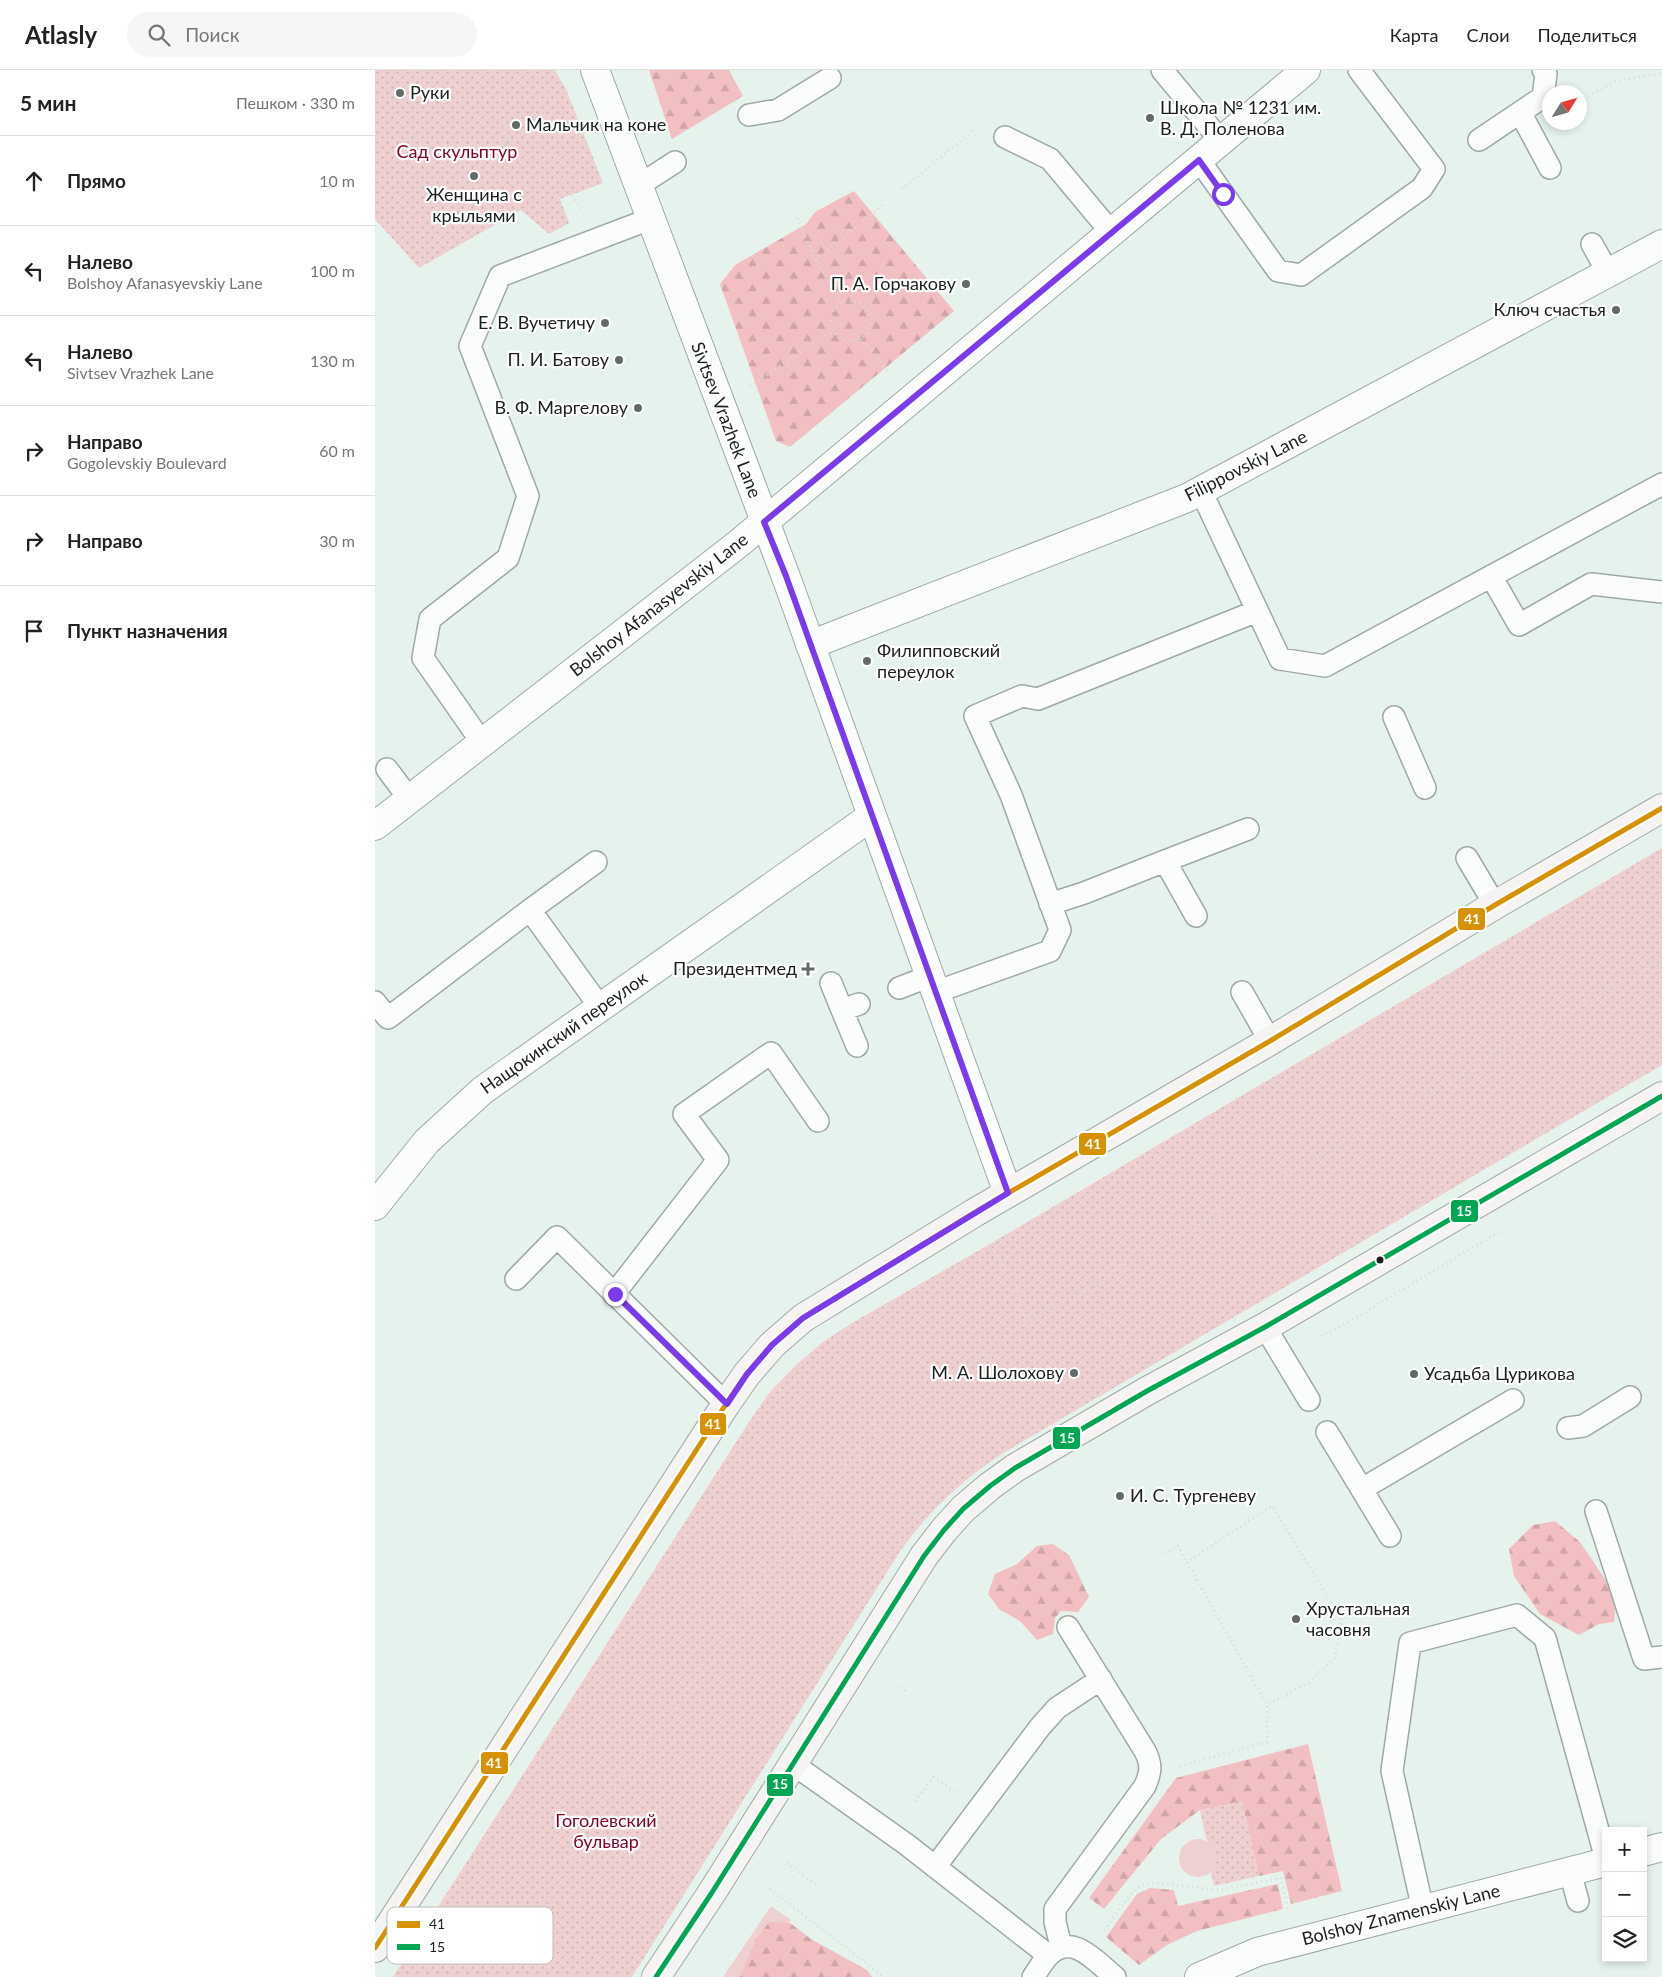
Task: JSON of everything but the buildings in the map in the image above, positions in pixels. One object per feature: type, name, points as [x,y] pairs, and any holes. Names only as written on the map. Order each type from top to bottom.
[{"type":"main road","points":[[402,1907],[727,1404],[747,1374],[772,1345],[803,1318],[1008,1193],[1270,1041],[1495,905],[1662,808]]},
{"type":"main road","points":[[656,1977],[711,1894],[924,1556],[944,1530],[990,1486],[1015,1468],[1147,1391],[1272,1338],[1662,1096]]},
{"type":"main road","points":[[375,1948],[387,1929]]},
{"type":"street","name":"Sivtsev Vrazhek Lane","points":[[595,70],[764,522],[786,576],[1008,1193]]},
{"type":"street","name":"Bolshoy Afanasyevskiy Lane","points":[[375,826],[739,544],[1306,70]]},
{"type":"street","name":"Filippovskiy Lane","points":[[810,645],[1201,491],[1662,244]]},
{"type":"street","name":"Нащокинский переулок","points":[[375,1206],[427,1141],[483,1090],[872,816]]},
{"type":"street","points":[[1647,1851],[1662,1847]]},
{"type":"street","name":"Bolshoy Znamenskiy Lane","points":[[1199,1977],[1257,1952],[1570,1872],[1602,1861]]},
{"type":"lane","points":[[1162,70],[1221,141]]},
{"type":"lane","points":[[1199,160],[1278,271],[1301,275],[1422,188],[1434,169],[1359,70]]},
{"type":"lane","points":[[1479,140],[1521,114],[1543,97],[1547,74],[1543,70]]},
{"type":"lane","points":[[749,115],[778,110],[830,78]]},
{"type":"lane","points":[[1521,114],[1551,168]]},
{"type":"lane","points":[[1005,137],[1050,160],[1111,232]]},
{"type":"lane","points":[[638,186],[675,162]]},
{"type":"lane","points":[[483,744],[423,658],[430,619],[508,558],[528,496],[469,346],[501,276],[650,219]]},
{"type":"lane","points":[[1592,244],[1608,273]]},
{"type":"lane","points":[[1201,491],[1280,659],[1325,666],[1662,484]]},
{"type":"lane","points":[[1491,576],[1519,625],[1591,584],[1662,592]]},
{"type":"lane","points":[[899,988],[933,984],[1050,951],[1060,930],[1011,795],[975,716],[1023,696],[1038,699],[1257,611]]},
{"type":"lane","points":[[1394,717],[1425,788]]},
{"type":"lane","points":[[387,769],[410,800]]},
{"type":"lane","points":[[1050,904],[1084,893],[1248,829]]},
{"type":"lane","points":[[1467,858],[1495,905]]},
{"type":"lane","points":[[1165,861],[1197,916]]},
{"type":"lane","points":[[375,1002],[388,1018],[596,862]]},
{"type":"lane","points":[[530,910],[600,1007]]},
{"type":"lane","points":[[831,983],[850,1007],[857,1046]]},
{"type":"lane","points":[[1242,992],[1270,1041]]},
{"type":"lane","points":[[615,1294],[717,1160],[684,1114],[771,1053],[818,1121]]},
{"type":"lane","points":[[516,1279],[557,1237],[727,1404]]},
{"type":"lane","points":[[1272,1338],[1309,1400]]},
{"type":"lane","points":[[1568,1428],[1583,1426],[1630,1397]]},
{"type":"lane","points":[[1362,1489],[1513,1400]]},
{"type":"lane","points":[[1327,1432],[1390,1536]]},
{"type":"lane","points":[[1596,1511],[1644,1659],[1662,1657]]},
{"type":"lane","points":[[1423,1910],[1392,1771],[1410,1643],[1517,1615],[1545,1638],[1602,1845]]},
{"type":"lane","points":[[1033,1977],[1055,1950],[1055,1909],[1145,1786],[1151,1774],[1151,1763],[1145,1750],[1068,1627]]},
{"type":"lane","points":[[935,1867],[1040,1727],[1057,1708],[1101,1679]]},
{"type":"lane","points":[[793,1764],[935,1867],[1055,1950],[1077,1947],[1115,1977]]},
{"type":"lane","points":[[1570,1872],[1578,1901]]},
{"type":"path","points":[[419,70],[401,99],[403,124],[423,146],[452,158],[470,157],[511,142],[527,131],[542,110],[548,92],[536,70]]},
{"type":"path","points":[[1587,97],[1616,81],[1662,73]]},
{"type":"path","points":[[511,142],[504,128],[515,116],[521,115],[534,121]]},
{"type":"path","points":[[902,189],[979,125],[1005,137]]},
{"type":"path","points":[[527,131],[551,154],[571,194],[602,237]]},
{"type":"path","points":[[409,197],[452,158]]},
{"type":"path","points":[[816,260],[883,205]]},
{"type":"path","points":[[797,218],[816,260],[841,303]]},
{"type":"path","points":[[851,300],[862,303],[869,311],[872,321],[869,332],[861,340],[851,342],[841,339],[833,331],[830,321],[833,311],[841,303],[851,300]]},
{"type":"path","points":[[747,388],[833,331]]},
{"type":"path","points":[[861,340],[892,376]]},
{"type":"path","points":[[546,1907],[594,1817],[842,1470],[867,1438],[1032,1319],[1662,959]]},
{"type":"path","points":[[1272,1338],[1315,1338],[1339,1327],[1501,1231]]},
{"type":"path","points":[[990,1244],[1032,1319]]},
{"type":"path","points":[[1086,1287],[1131,1364]]},
{"type":"path","points":[[1187,1562],[1273,1506],[1341,1618],[1335,1658],[1309,1682],[1267,1705]]},
{"type":"path","points":[[1151,1774],[1267,1742],[1267,1705],[1177,1546],[1165,1554]]},
{"type":"path","points":[[901,1687],[906,1691]]},
{"type":"path","points":[[915,1801],[934,1777],[979,1809]]},
{"type":"path","points":[[594,1817],[683,1876]]},
{"type":"path","points":[[787,1863],[817,1885]]},
{"type":"path","points":[[1085,1954],[1134,1890],[1144,1884],[1156,1883],[1219,1890],[1281,1878],[1290,1917]]},
{"type":"path","points":[[770,1889],[884,1977]]},
{"type":"path","points":[[509,1977],[516,1964]]},
{"type":"green space","name":"Сад скульптур","points":[[375,70],[555,70],[566,89],[603,183],[560,199],[569,223],[549,234],[521,210],[419,268],[375,219]]},
{"type":"green space","points":[[649,70],[729,70],[743,96],[672,139]]},
{"type":"green space","points":[[854,191],[954,311],[790,447],[776,441],[720,284],[735,265],[806,224],[815,212]]},
{"type":"green space","name":"Гоголевский бульвар","points":[[1662,848],[1662,1065],[1000,1455],[958,1487],[923,1522],[901,1550],[632,1977],[393,1977],[401,1964],[553,1964],[553,1907],[438,1907],[769,1393],[796,1365],[823,1342],[852,1323],[990,1244]]},
{"type":"green space","points":[[1555,1521],[1580,1542],[1617,1597],[1614,1622],[1599,1624],[1579,1635],[1540,1614],[1514,1576],[1509,1549],[1533,1525]]},
{"type":"green space","points":[[1053,1544],[1069,1555],[1089,1597],[1078,1612],[1061,1611],[1055,1618],[1053,1634],[1037,1640],[1020,1621],[999,1609],[988,1594],[995,1574],[1017,1564],[1037,1546]]},
{"type":"green space","points":[[1308,1744],[1342,1891],[1291,1904],[1283,1871],[1259,1876],[1242,1802],[1200,1810],[1161,1839],[1104,1909],[1089,1898],[1176,1778]]},
{"type":"green space","points":[[1242,1801],[1259,1876],[1214,1886],[1211,1872],[1216,1865],[1216,1851],[1206,1839],[1200,1810]]},
{"type":"green space","points":[[1198,1839],[1212,1844],[1217,1858],[1212,1872],[1198,1877],[1184,1872],[1179,1858],[1184,1844]]},
{"type":"green space","points":[[1278,1884],[1283,1909],[1197,1931],[1167,1945],[1139,1965],[1106,1937],[1137,1894],[1150,1888],[1174,1890],[1178,1906]]},
{"type":"green space","points":[[771,1906],[791,1920],[749,1977],[723,1977]]},
{"type":"green space","points":[[769,1922],[790,1923],[811,1939],[867,1970],[872,1977],[740,1977],[755,1941]]},
{"type":"transit line","name":"41","points":[[401,1907],[726,1404],[747,1374],[772,1345],[803,1318],[974,1213],[1270,1041],[1495,905],[1662,808]]},
{"type":"transit line","name":"15","points":[[656,1977],[711,1894],[924,1556],[963,1509],[1015,1468],[1147,1391],[1265,1327],[1662,1096]]},
{"type":"transit line","name":"41","points":[[375,1948],[387,1929]]},
{"type":"place","name":"Руки","points":[[400,93]]},
{"type":"place","name":"Школа № 1231 им. В. Д. Поленова","points":[[1150,118]]},
{"type":"place","name":"Мальчик на коне","points":[[516,125]]},
{"type":"place","name":"Женщина с крыльями","points":[[474,176]]},
{"type":"place","name":"П. А. Горчакову","points":[[966,284]]},
{"type":"place","name":"Ключ счастья","points":[[1616,310]]},
{"type":"place","name":"Е. В. Вучетичу","points":[[605,323]]},
{"type":"place","name":"П. И. Батову","points":[[619,360]]},
{"type":"place","name":"В. Ф. Маргелову","points":[[638,408]]},
{"type":"place","name":"Филипповский переулок","points":[[867,661]]},
{"type":"place","name":"Президентмед","points":[[808,969]]},
{"type":"place","name":"М. А. Шолохову","points":[[1074,1373]]},
{"type":"place","name":"Усадьба Цурикова","points":[[1414,1374]]},
{"type":"place","name":"И. С. Тургеневу","points":[[1120,1496]]},
{"type":"place","name":"Хрустальная часовня","points":[[1296,1619]]},
{"type":"route","points":[[615,1294],[727,1404],[747,1374],[772,1345],[803,1318],[1008,1193],[786,576],[764,522],[1199,160],[1223,194]]}]
